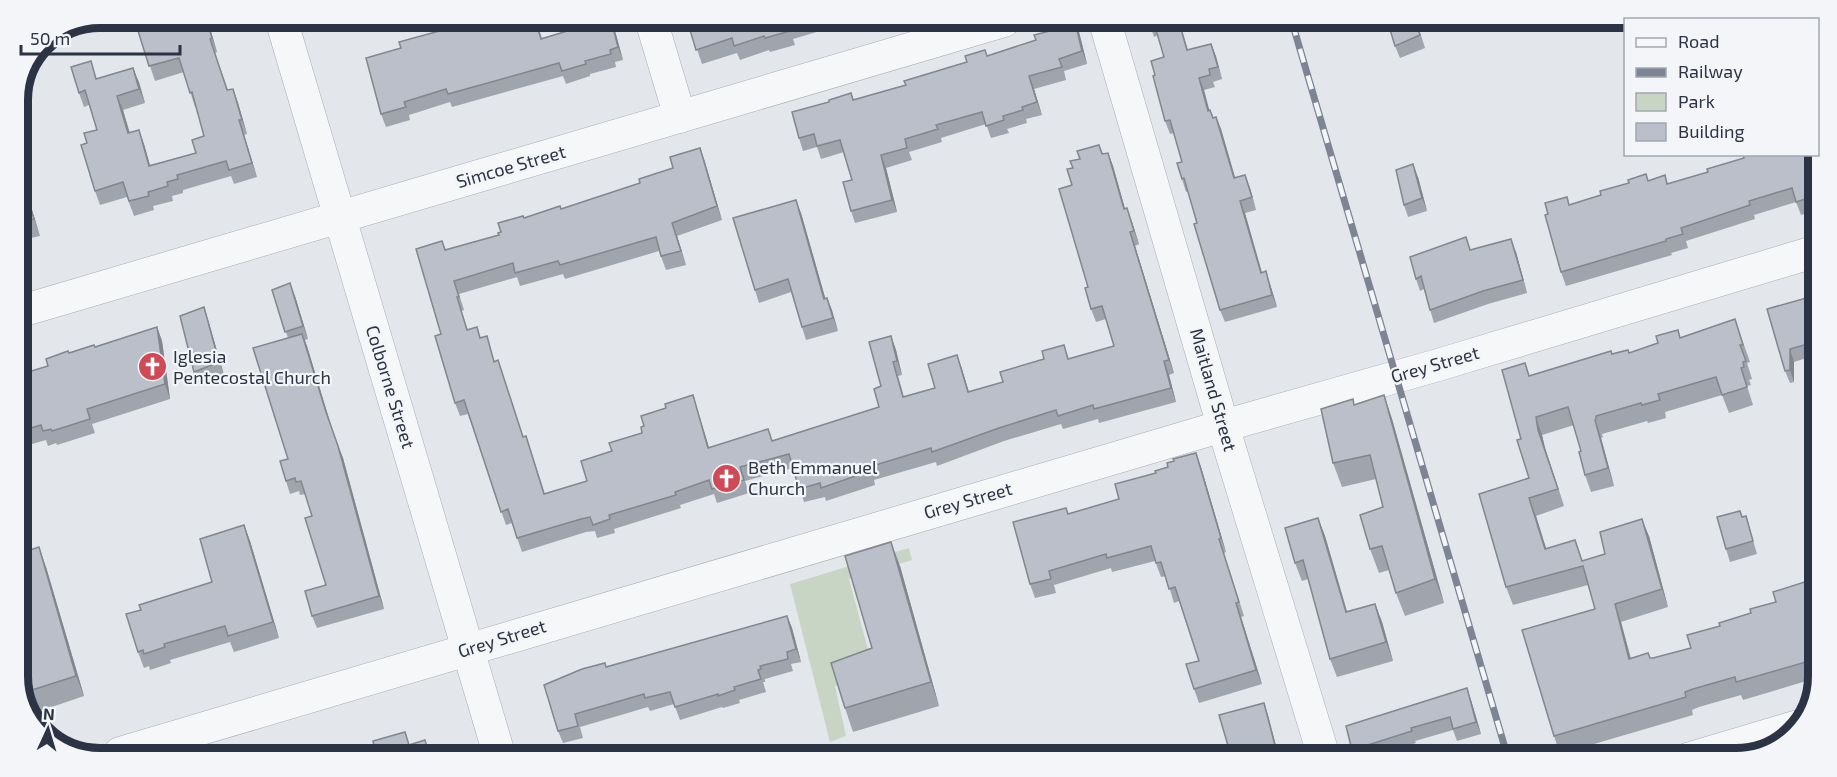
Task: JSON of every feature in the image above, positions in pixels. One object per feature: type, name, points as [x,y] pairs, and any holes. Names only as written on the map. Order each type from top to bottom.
[{"type":"street","name":"Colborne Street","points":[[284,28],[497,748]]},
{"type":"street","points":[[653,28],[680,117]]},
{"type":"street","name":"Simcoe Street","points":[[29,309],[980,28]]},
{"type":"street","name":"Maitland Street","points":[[1107,28],[1223,426],[1321,748]]},
{"type":"street","name":"Grey Street","points":[[137,748],[1223,426],[1438,365],[1808,253]]},
{"type":"street","points":[[1724,748],[1785,730]]},
{"type":"green space","points":[[909,548],[912,560],[849,579],[874,672],[835,686],[846,736],[830,742],[790,584]]},
{"type":"building","points":[[137,28],[209,28],[212,38],[210,39],[227,90],[233,89],[242,120],[239,120],[252,163],[229,170],[226,161],[177,175],[178,179],[167,182],[168,186],[148,192],[149,196],[129,201],[123,182],[95,191],[81,145],[87,143],[84,133],[97,130],[85,90],[79,93],[71,67],[91,61],[96,79],[133,68],[139,89],[117,96],[128,133],[139,130],[149,166],[196,153],[192,140],[204,136],[192,92],[190,93],[179,58],[149,66]]},
{"type":"building","points":[[450,28],[538,28],[541,39],[577,28],[613,28],[618,47],[610,50],[611,54],[585,61],[586,64],[562,71],[559,63],[448,94],[446,89],[404,102],[406,107],[381,114],[366,58],[401,48],[399,42]]},
{"type":"building","points":[[689,28],[789,28],[790,31],[765,38],[764,36],[734,46],[732,38],[696,50]]},
{"type":"building","points":[[1049,28],[1076,28],[1082,51],[1059,59],[1062,67],[1029,76],[1037,102],[1022,107],[1023,110],[1003,116],[1004,120],[986,126],[982,112],[936,125],[938,129],[905,139],[907,148],[881,155],[892,200],[851,211],[843,182],[852,180],[840,140],[817,146],[814,134],[799,138],[792,112],[829,102],[829,100],[851,93],[853,100],[906,85],[904,81],[967,62],[965,56],[985,50],[987,56],[1036,40],[1034,35],[1050,31]]},
{"type":"building","points":[[1155,28],[1181,28],[1187,50],[1211,44],[1218,67],[1209,69],[1210,75],[1199,78],[1208,111],[1210,110],[1213,118],[1216,117],[1234,178],[1245,175],[1252,197],[1240,201],[1261,273],[1266,271],[1272,295],[1220,310],[1194,224],[1197,223],[1184,178],[1182,179],[1177,163],[1182,162],[1170,120],[1165,121],[1153,76],[1155,75],[1151,61],[1164,57]]},
{"type":"building","points":[[1390,28],[1418,28],[1420,35],[1395,46]]},
{"type":"building","points":[[1099,145],[1102,154],[1108,153],[1124,209],[1127,208],[1134,231],[1130,232],[1169,360],[1164,361],[1171,388],[1094,409],[1093,405],[1058,416],[1056,410],[932,452],[931,448],[869,467],[870,471],[821,488],[820,483],[799,489],[789,454],[740,467],[744,480],[712,489],[709,480],[675,492],[676,495],[609,515],[610,519],[593,525],[590,517],[517,538],[508,509],[501,512],[464,400],[455,403],[435,336],[441,334],[416,249],[442,241],[445,250],[499,235],[498,233],[501,232],[498,223],[523,216],[524,218],[560,206],[561,209],[640,183],[639,179],[673,168],[670,157],[700,148],[717,206],[672,223],[681,251],[661,256],[656,237],[560,265],[558,261],[515,273],[513,263],[454,281],[467,330],[477,327],[480,338],[487,336],[494,362],[498,360],[523,437],[526,436],[544,494],[587,481],[581,461],[612,451],[609,443],[642,433],[641,427],[644,426],[641,416],[666,408],[665,404],[693,395],[708,448],[768,429],[772,441],[879,407],[874,389],[881,386],[869,342],[891,336],[897,361],[893,362],[903,397],[935,388],[928,364],[957,355],[968,392],[1003,382],[1000,372],[1044,359],[1042,351],[1064,345],[1068,359],[1114,346],[1102,306],[1091,309],[1085,288],[1088,287],[1059,189],[1072,185],[1067,169],[1073,168],[1070,161],[1080,159],[1077,151]]},
{"type":"building","points":[[1743,156],[1808,156],[1808,198],[1796,202],[1792,188],[1749,201],[1750,205],[1681,228],[1683,234],[1666,239],[1666,241],[1561,272],[1545,215],[1548,214],[1545,203],[1567,197],[1569,205],[1601,195],[1600,191],[1629,183],[1628,180],[1646,174],[1648,181],[1665,175],[1667,184],[1744,158]]},
{"type":"building","points":[[1413,164],[1422,198],[1404,205],[1396,170]]},
{"type":"building","points":[[796,200],[824,299],[827,298],[833,318],[802,327],[788,279],[755,290],[733,218]]},
{"type":"building","points":[[29,203],[34,219],[29,220]]},
{"type":"building","points":[[1466,237],[1470,250],[1511,239],[1523,280],[1483,291],[1430,310],[1421,276],[1416,279],[1410,257]]},
{"type":"building","points":[[290,283],[303,326],[285,332],[272,290]]},
{"type":"building","points":[[1808,298],[1808,344],[1790,349],[1790,370],[1785,371],[1767,309]]},
{"type":"building","points":[[204,307],[219,362],[194,372],[180,316]]},
{"type":"building","points":[[1735,319],[1746,361],[1743,362],[1744,367],[1741,368],[1747,387],[1722,395],[1716,377],[1658,394],[1660,400],[1596,416],[1595,420],[1608,468],[1585,475],[1579,452],[1581,451],[1568,407],[1536,417],[1538,430],[1558,489],[1529,498],[1545,549],[1575,540],[1582,561],[1605,554],[1600,532],[1642,519],[1662,589],[1615,604],[1629,659],[1648,653],[1650,658],[1653,658],[1691,648],[1687,635],[1720,626],[1719,623],[1751,613],[1750,609],[1776,602],[1773,592],[1808,581],[1808,661],[1736,682],[1735,677],[1693,689],[1685,692],[1686,697],[1554,736],[1522,630],[1595,609],[1583,566],[1506,587],[1479,494],[1529,478],[1517,440],[1521,439],[1502,370],[1525,363],[1529,376],[1611,351],[1612,354],[1628,350],[1629,353],[1658,343],[1656,336],[1678,330],[1680,338]]},
{"type":"building","points":[[157,327],[165,384],[87,409],[90,419],[52,431],[51,429],[43,431],[41,425],[29,429],[29,372],[48,366],[46,359],[68,351],[69,353],[94,345],[95,347]]},
{"type":"building","points":[[302,334],[338,446],[379,596],[312,616],[305,591],[326,585],[305,518],[312,516],[301,481],[296,482],[295,478],[286,481],[280,461],[288,459],[253,348]]},
{"type":"building","points":[[1384,395],[1435,579],[1396,593],[1382,546],[1370,549],[1360,515],[1383,507],[1370,455],[1333,463],[1321,409],[1353,399],[1354,405]]},
{"type":"building","points":[[1196,453],[1256,670],[1194,689],[1186,664],[1199,661],[1175,587],[1169,589],[1161,562],[1156,563],[1151,546],[1107,558],[1106,554],[1049,571],[1051,579],[1030,584],[1013,522],[1066,508],[1068,514],[1119,499],[1115,484],[1156,473],[1155,471],[1168,467],[1167,463],[1174,461],[1173,459]]},
{"type":"building","points":[[1740,511],[1742,517],[1746,516],[1753,541],[1726,549],[1717,517]]},
{"type":"building","points":[[1318,518],[1346,612],[1375,604],[1386,642],[1330,659],[1303,560],[1295,563],[1285,528]]},
{"type":"building","points":[[244,525],[273,622],[228,636],[225,626],[164,644],[165,647],[144,654],[143,650],[138,652],[126,614],[141,610],[139,605],[212,582],[200,539]]},
{"type":"building","points":[[891,542],[931,682],[845,708],[831,663],[872,648],[845,556]]},
{"type":"building","points":[[39,547],[76,676],[32,690],[29,681],[29,550]]},
{"type":"building","points":[[787,616],[796,649],[787,652],[788,659],[760,666],[761,669],[758,670],[761,679],[734,687],[735,690],[718,696],[718,694],[675,707],[670,692],[645,698],[644,694],[575,714],[578,726],[558,731],[544,685],[582,669],[605,663],[606,667]]},
{"type":"building","points":[[1467,688],[1476,722],[1453,729],[1450,717],[1411,728],[1412,731],[1358,748],[1352,748],[1346,726]]},
{"type":"building","points":[[1264,703],[1276,748],[1229,748],[1219,715]]},
{"type":"building","points":[[405,732],[409,745],[425,740],[427,748],[367,748],[374,746],[373,741]]},
{"type":"railway","points":[[1294,28],[1505,748]]},
{"type":"place","name":"Iglesia Pentecostal Church","points":[[152,367]]},
{"type":"place","name":"Beth Emmanuel Church","points":[[727,478]]}]
